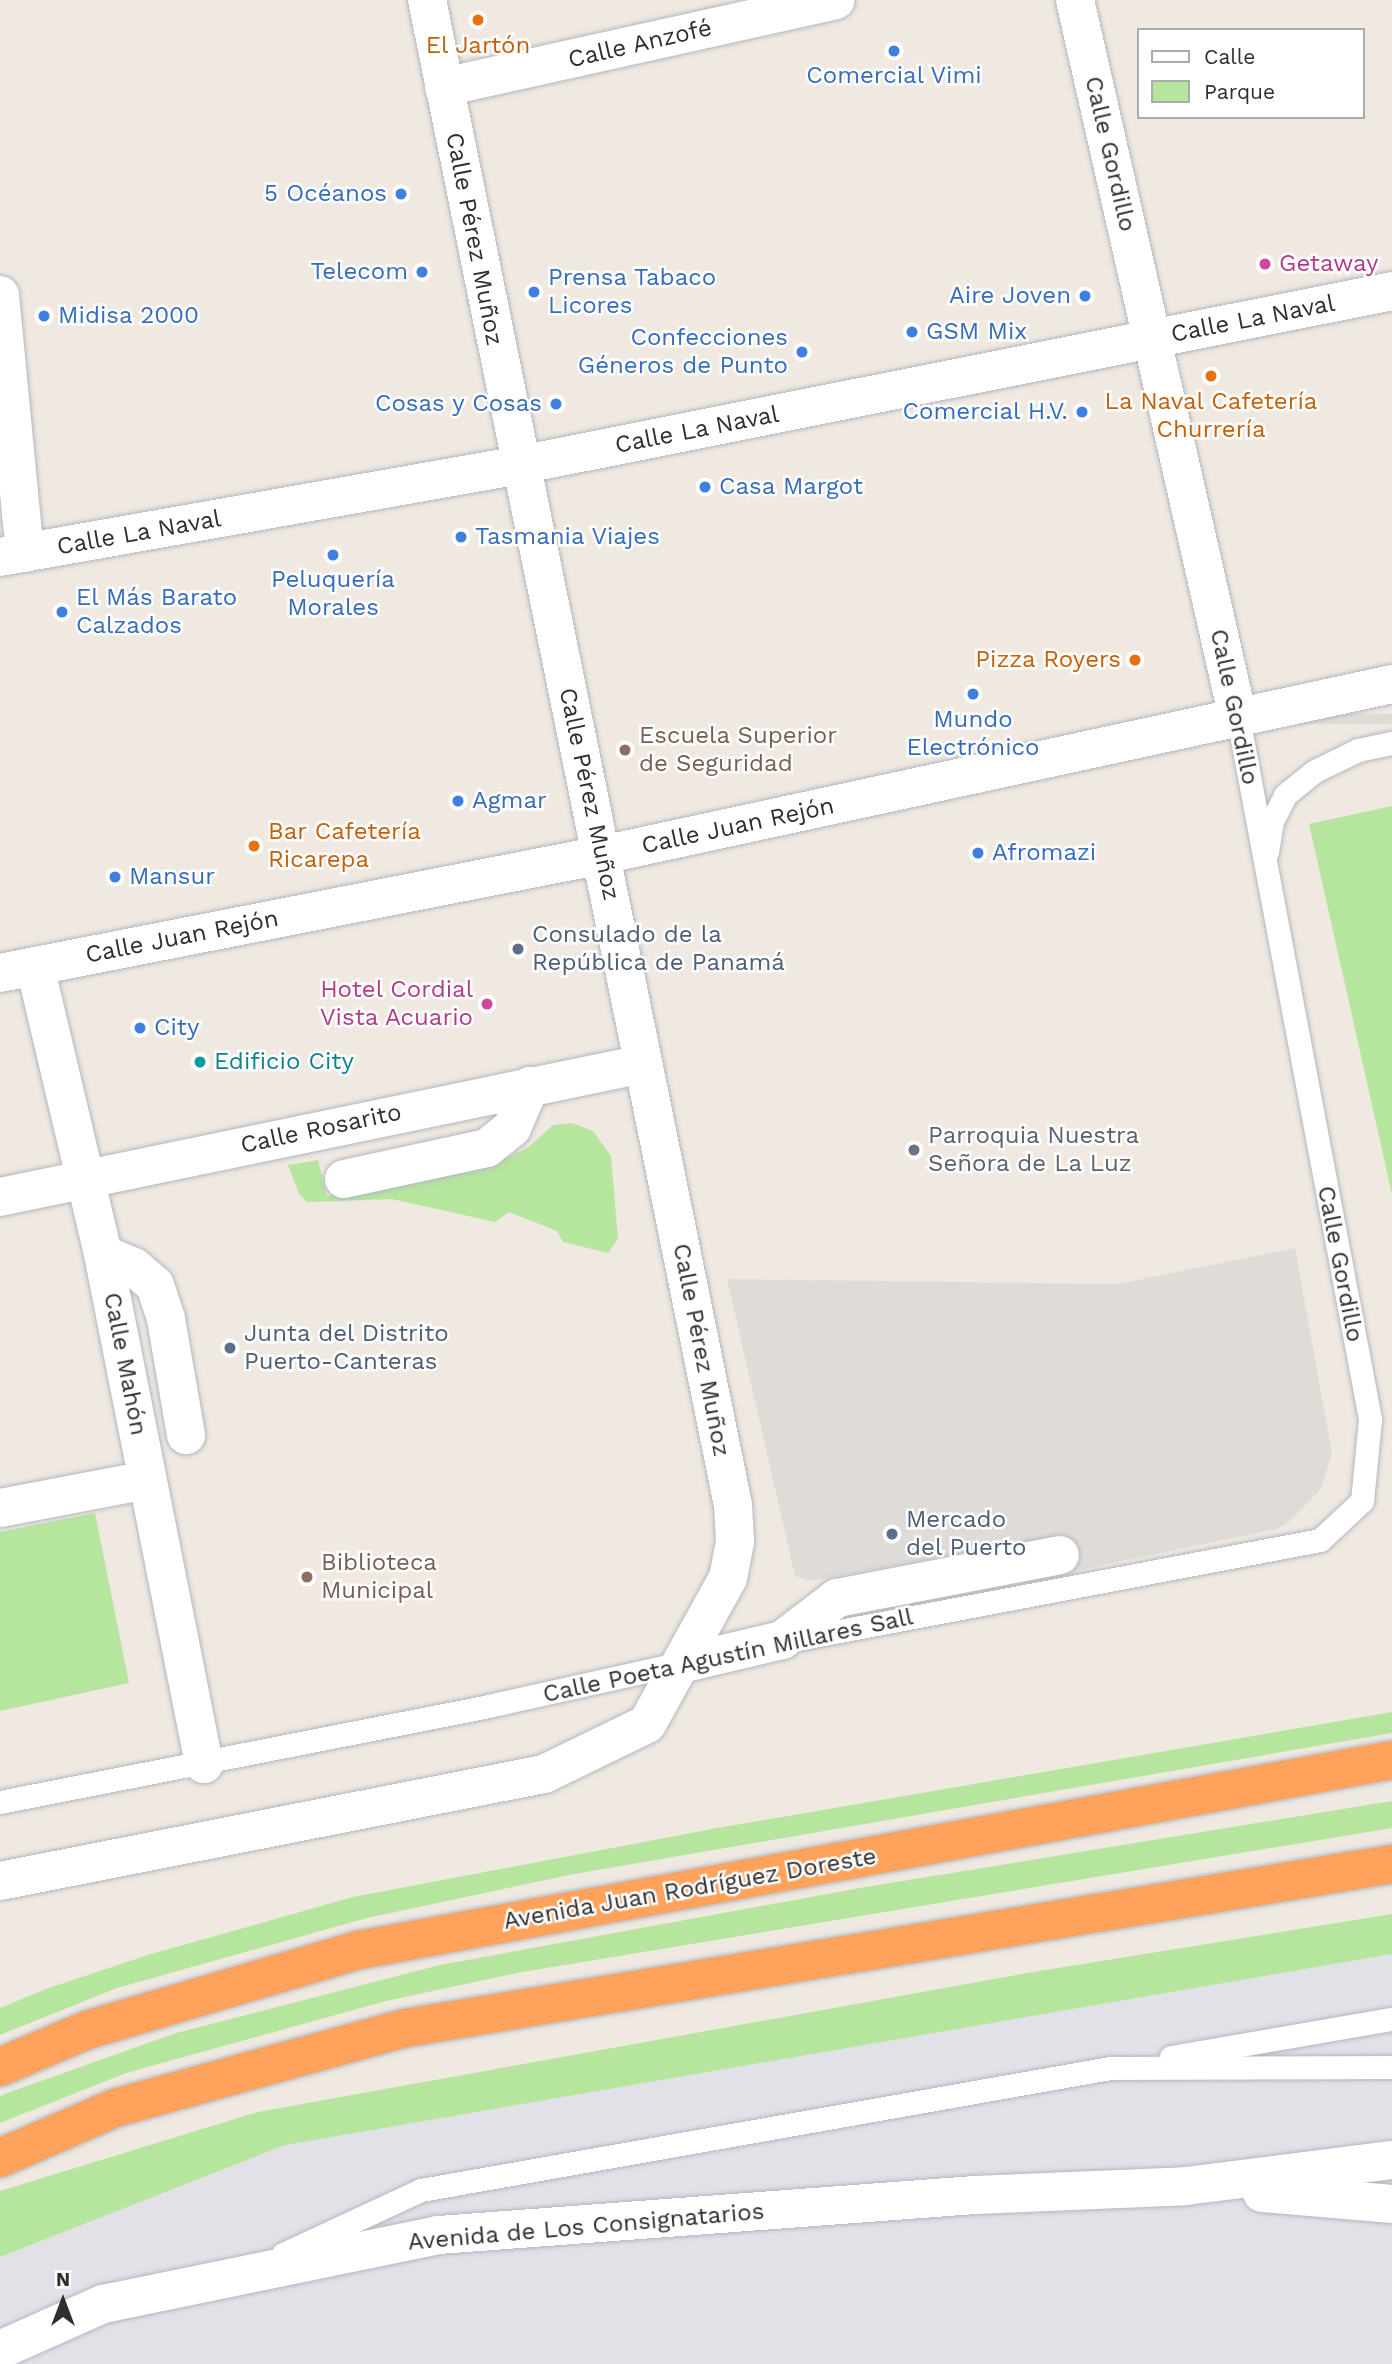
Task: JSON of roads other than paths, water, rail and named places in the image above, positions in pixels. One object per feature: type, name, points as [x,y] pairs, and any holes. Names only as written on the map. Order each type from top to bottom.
[{"type":"highway","name":"Avenida Juan Rodríguez Doreste","points":[[0,2067],[87,2030],[359,1950],[1392,1760]]},
{"type":"highway","points":[[0,2158],[115,2108],[406,2028],[1392,1864]]},
{"type":"street","name":"Calle Pérez Muñoz","points":[[0,1881],[544,1774],[647,1724],[685,1663],[728,1578],[735,1542],[733,1505],[427,0]]},
{"type":"street","name":"Calle Anzofé","points":[[444,87],[835,0]]},
{"type":"street","name":"Calle Gordillo","points":[[1076,0],[1238,718]]},
{"type":"street","name":"Calle La Naval","points":[[13,555],[520,466],[1392,291]]},
{"type":"street","points":[[0,295],[13,555]]},
{"type":"street","name":"Calle Juan Rejón","points":[[17,969],[602,855],[1392,684]]},
{"type":"street","name":"Calle Mahón","points":[[17,969],[85,1178],[103,1254],[204,1764]]},
{"type":"street","name":"Calle Rosarito","points":[[0,1197],[643,1064]]},
{"type":"street","points":[[344,1179],[487,1148],[512,1128],[530,1086]]},
{"type":"street","points":[[103,1254],[134,1267],[155,1285],[166,1319],[186,1435]]},
{"type":"street","points":[[0,1508],[148,1479]]},
{"type":"street","points":[[685,1663],[782,1640],[838,1598],[1060,1555]]},
{"type":"street","name":"Avenida de Los Consignatarios","points":[[0,2350],[103,2304],[439,2235],[975,2195],[1186,2186],[1392,2160]]},
{"type":"street","name":"Avenida de Los Consignatarios","points":[[1186,2186],[1392,2204]]},
{"type":"lane","name":"Calle Gordillo","points":[[1238,718],[1265,873],[1370,1419]]},
{"type":"lane","points":[[1265,873],[1272,821],[1285,795],[1315,771],[1358,751],[1392,743]]},
{"type":"lane","name":"Calle Poeta Agustín Millares Sall","points":[[0,1802],[204,1764],[685,1663],[1320,1540],[1363,1501],[1370,1419]]},
{"type":"lane","points":[[233,2277],[421,2190],[1392,2019]]},
{"type":"lane","points":[[1110,2068],[1392,2067]]},
{"type":"place","name":"El Jartón","points":[[478,20]]},
{"type":"place","name":"Comercial Vimi","points":[[894,51]]},
{"type":"place","name":"5 Océanos","points":[[401,194]]},
{"type":"place","name":"Getaway","points":[[1265,264]]},
{"type":"place","name":"Telecom","points":[[422,272]]},
{"type":"place","name":"Prensa Tabaco Licores","points":[[534,292]]},
{"type":"place","name":"Aire Joven","points":[[1085,296]]},
{"type":"place","name":"Midisa 2000","points":[[44,316]]},
{"type":"place","name":"GSM Mix","points":[[912,332]]},
{"type":"place","name":"Confecciones Géneros de Punto","points":[[802,352]]},
{"type":"place","name":"La Naval Cafetería Churrería","points":[[1211,376]]},
{"type":"place","name":"Cosas y Cosas","points":[[556,404]]},
{"type":"place","name":"Comercial H.V.","points":[[1082,412]]},
{"type":"place","name":"Casa Margot","points":[[705,487]]},
{"type":"place","name":"Tasmania Viajes","points":[[461,537]]},
{"type":"place","name":"Peluquería Morales","points":[[333,555]]},
{"type":"place","name":"El Más Barato Calzados","points":[[62,612]]},
{"type":"place","name":"Pizza Royers","points":[[1135,660]]},
{"type":"place","name":"Mundo Electrónico","points":[[973,694]]},
{"type":"place","name":"Escuela Superior de Seguridad","points":[[625,750]]},
{"type":"place","name":"Agmar","points":[[458,801]]},
{"type":"place","name":"Bar Cafetería Ricarepa","points":[[254,846]]},
{"type":"place","name":"Afromazi","points":[[978,853]]},
{"type":"place","name":"Mansur","points":[[115,877]]},
{"type":"place","name":"Consulado de la República de Panamá","points":[[518,949]]},
{"type":"place","name":"Hotel Cordial Vista Acuario","points":[[487,1004]]},
{"type":"place","name":"City","points":[[140,1028]]},
{"type":"place","name":"Edificio City","points":[[200,1062]]},
{"type":"place","name":"Parroquia Nuestra Señora de La Luz","points":[[914,1150]]},
{"type":"place","name":"Junta del Distrito Puerto-Canteras","points":[[230,1348]]},
{"type":"place","name":"Mercado del Puerto","points":[[892,1534]]},
{"type":"place","name":"Biblioteca Municipal","points":[[307,1577]]}]
